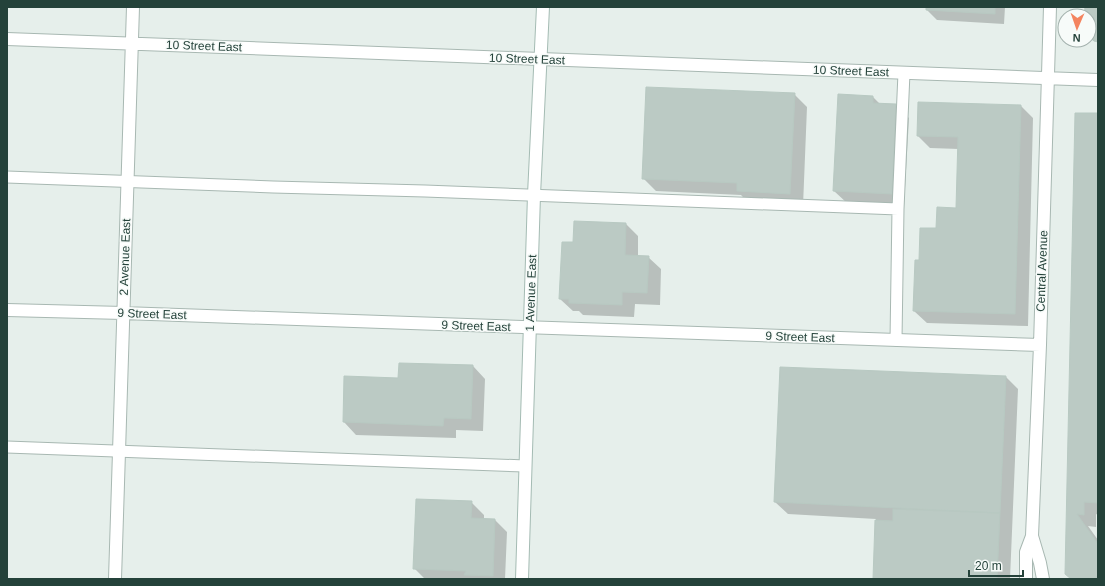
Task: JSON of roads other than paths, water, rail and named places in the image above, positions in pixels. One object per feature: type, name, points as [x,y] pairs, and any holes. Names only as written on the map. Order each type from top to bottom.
[{"type":"street","name":"2 Avenue East","points":[[115,579],[133,7]]},
{"type":"street","name":"1 Avenue East","points":[[522,579],[534,195],[543,7]]},
{"type":"street","name":"Central Avenue","points":[[1026,579],[1026,552],[1032,536],[1040,345],[1050,7]]},
{"type":"street","name":"10 Street East","points":[[7,39],[904,74],[1098,80]]},
{"type":"street","name":"9 Street East","points":[[7,310],[1040,345]]},
{"type":"street","name":"Central Avenue","points":[[1032,536],[1043,579]]},
{"type":"lane","points":[[896,340],[898,208],[904,74]]},
{"type":"lane","points":[[7,177],[898,208]]},
{"type":"lane","points":[[7,447],[526,466]]}]
